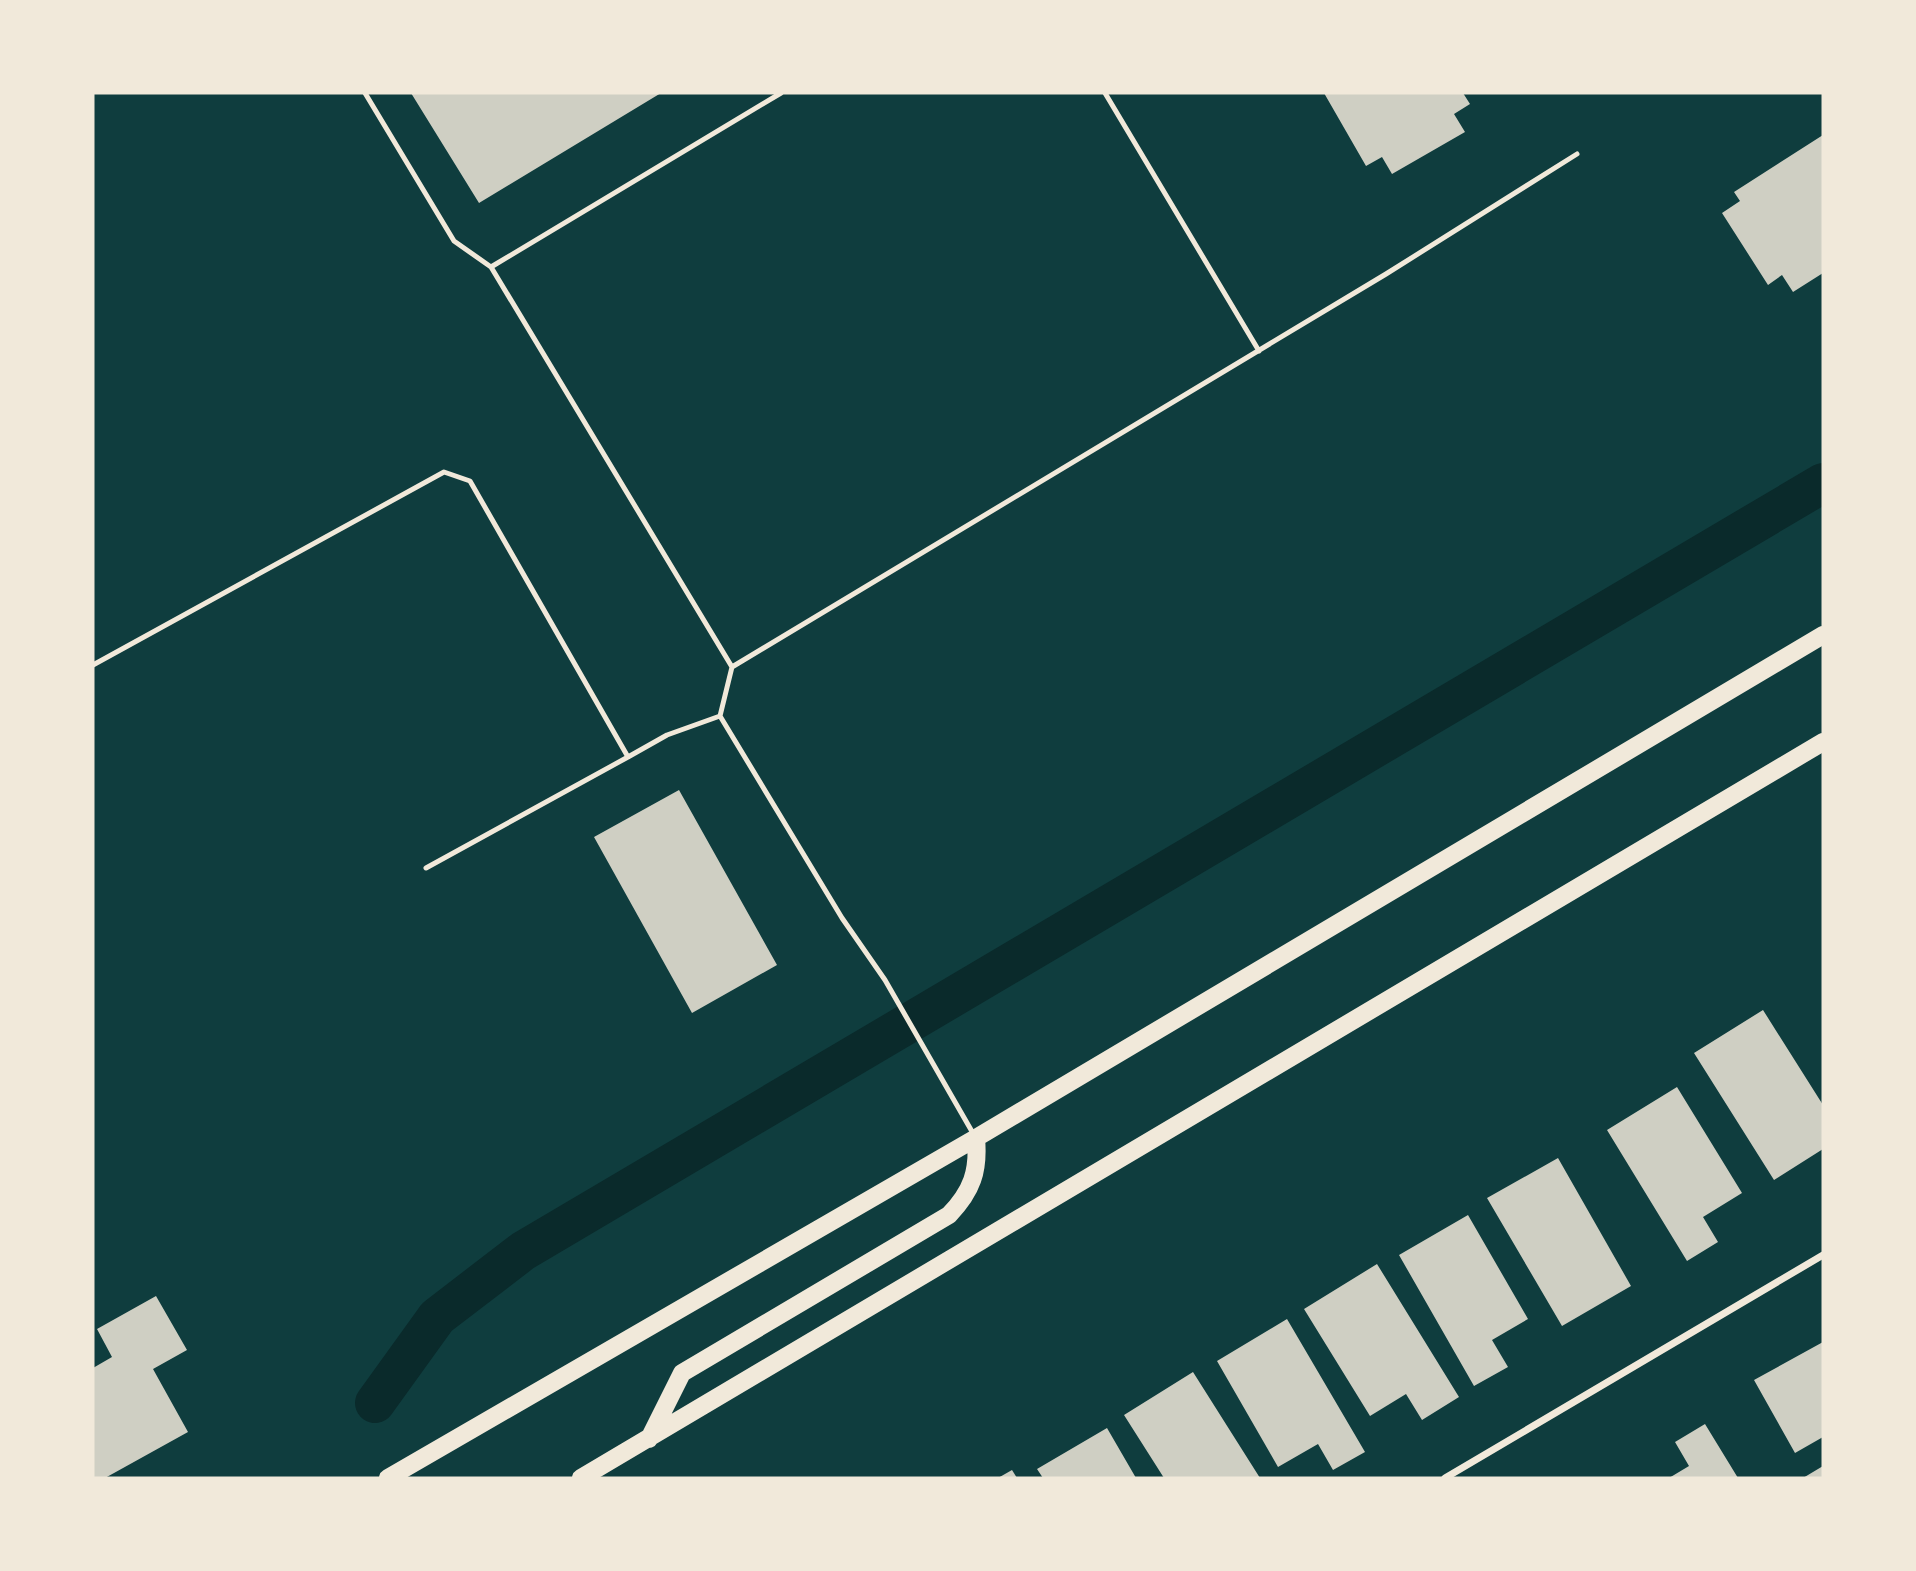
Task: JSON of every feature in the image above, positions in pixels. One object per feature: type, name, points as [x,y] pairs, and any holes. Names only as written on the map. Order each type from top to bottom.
[{"type":"main road","points":[[388,1478],[976,1138],[1823,635]]},
{"type":"main road","points":[[582,1478],[1823,742]]},
{"type":"main road","points":[[649,1439],[682,1373],[949,1215],[974,1181],[978,1159],[976,1138]]},
{"type":"street","points":[[1445,1478],[1823,1255]]},
{"type":"lane","points":[[365,93],[454,240],[491,267],[732,667],[720,716],[842,918],[885,980],[976,1138]]},
{"type":"lane","points":[[491,267],[781,93]]},
{"type":"lane","points":[[1105,93],[1259,351]]},
{"type":"lane","points":[[732,667],[1259,351],[1577,154]]},
{"type":"lane","points":[[93,666],[444,472],[470,481],[628,757]]},
{"type":"lane","points":[[426,868],[667,735],[720,716]]},
{"type":"building","points":[[411,93],[661,93],[479,203]]},
{"type":"building","points":[[1324,93],[1463,93],[1470,104],[1454,114],[1465,132],[1392,174],[1382,157],[1366,166]]},
{"type":"building","points":[[1823,135],[1823,273],[1793,292],[1782,275],[1768,285],[1722,213],[1740,201],[1734,192]]},
{"type":"building","points":[[679,790],[777,965],[692,1013],[594,837]]},
{"type":"building","points":[[1763,1010],[1823,1105],[1823,1149],[1774,1180],[1694,1053]]},
{"type":"building","points":[[1677,1087],[1742,1193],[1703,1217],[1718,1242],[1687,1261],[1607,1130]]},
{"type":"building","points":[[1558,1158],[1631,1286],[1562,1326],[1487,1198]]},
{"type":"building","points":[[1468,1215],[1528,1319],[1492,1340],[1508,1367],[1474,1386],[1399,1255]]},
{"type":"building","points":[[1377,1264],[1459,1397],[1422,1420],[1406,1394],[1370,1416],[1304,1309]]},
{"type":"building","points":[[156,1296],[187,1350],[153,1369],[188,1432],[105,1478],[93,1478],[93,1368],[112,1357],[97,1329]]},
{"type":"building","points":[[1287,1319],[1365,1452],[1333,1470],[1318,1444],[1278,1467],[1217,1361]]},
{"type":"building","points":[[1823,1342],[1823,1437],[1795,1453],[1754,1380]]},
{"type":"building","points":[[1193,1372],[1260,1478],[1164,1478],[1124,1415]]},
{"type":"building","points":[[1705,1424],[1738,1478],[1669,1478],[1689,1466],[1675,1442]]},
{"type":"building","points":[[1107,1428],[1136,1478],[1043,1478],[1037,1469]]},
{"type":"building","points":[[1823,1466],[1823,1478],[1803,1478]]},
{"type":"building","points":[[1012,1470],[1017,1478],[998,1478]]},
{"type":"waterway","points":[[375,1403],[437,1317],[523,1251],[1823,483]]}]
